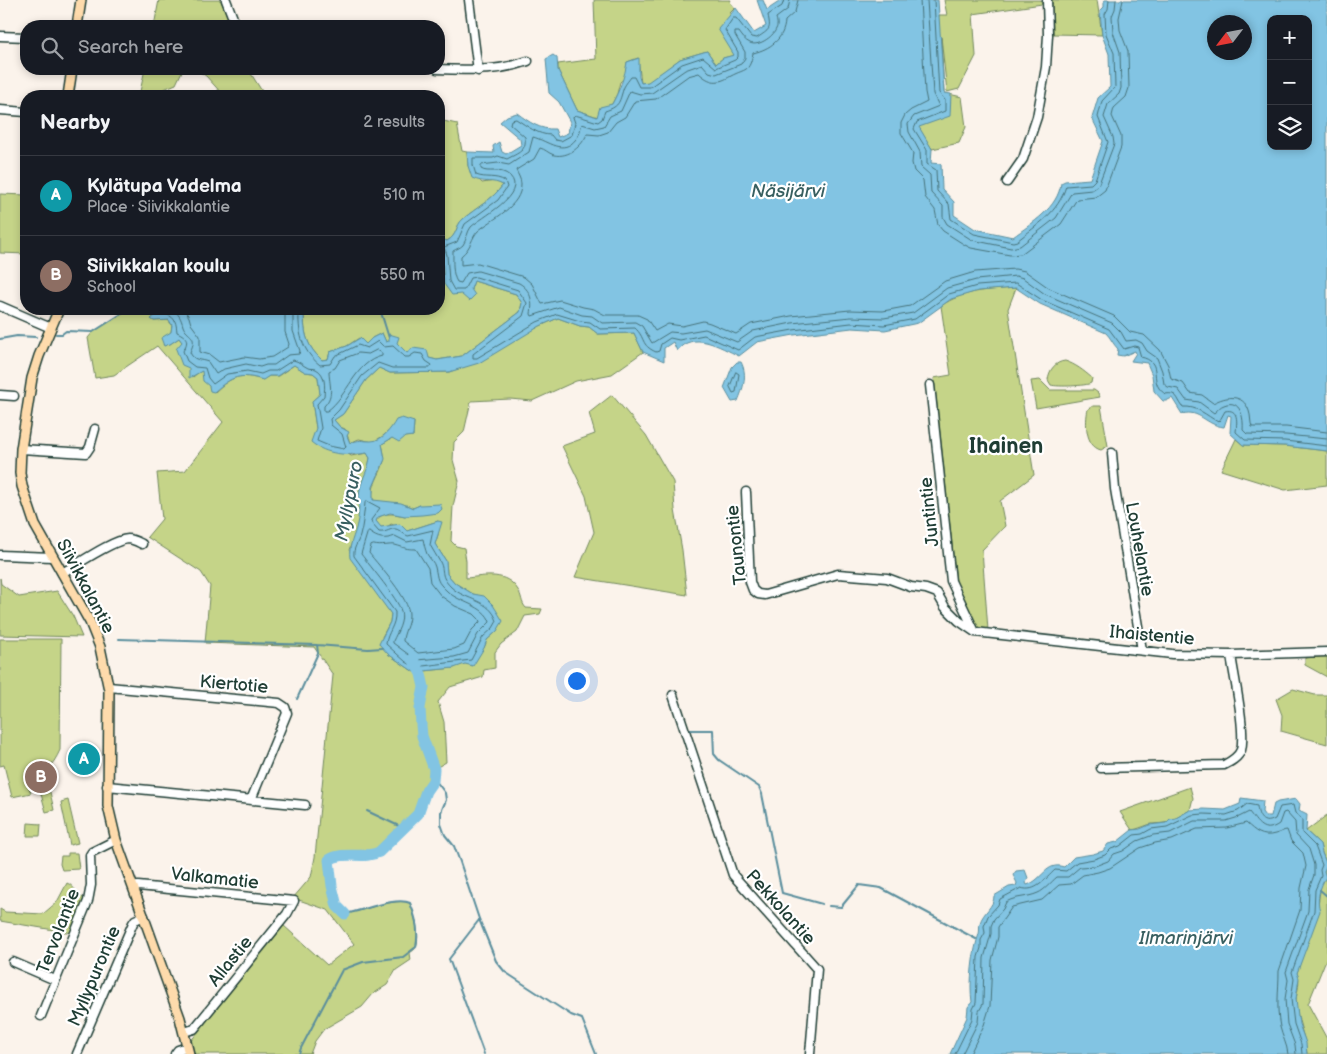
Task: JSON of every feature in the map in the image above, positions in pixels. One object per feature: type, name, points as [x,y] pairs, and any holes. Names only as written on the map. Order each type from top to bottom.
[{"type":"main road","points":[[78,20],[81,0]]},
{"type":"main road","points":[[69,90],[71,75]]},
{"type":"main road","name":"Siivikkalantie","points":[[56,315],[32,378],[21,449],[20,473],[22,486],[35,525],[90,622],[100,647],[108,688],[108,812],[116,840],[180,1018],[188,1050]]},
{"type":"street","points":[[226,0],[234,20]]},
{"type":"street","points":[[469,0],[478,71]]},
{"type":"street","points":[[1007,182],[1024,159],[1037,117],[1048,42],[1047,0]]},
{"type":"street","points":[[0,36],[20,37]]},
{"type":"street","points":[[445,69],[478,71],[513,66],[528,61]]},
{"type":"street","points":[[0,110],[20,112]]},
{"type":"street","points":[[0,306],[20,315]]},
{"type":"street","points":[[21,315],[51,328]]},
{"type":"street","name":"Juntintie","points":[[930,385],[951,581],[975,632]]},
{"type":"street","points":[[0,395],[14,396]]},
{"type":"street","points":[[21,449],[86,453],[95,429]]},
{"type":"street","name":"Louhelantie","points":[[1112,452],[1115,489],[1142,650]]},
{"type":"street","name":"Taunontie","points":[[746,492],[750,582],[753,590],[758,594],[765,595],[780,592],[838,574],[887,578],[911,587],[937,593],[945,607],[959,622],[975,632]]},
{"type":"street","points":[[62,573],[110,546],[126,540],[134,540],[142,544]]},
{"type":"street","points":[[0,555],[52,557]]},
{"type":"street","name":"Ihaistentie","points":[[975,632],[1172,654],[1231,655],[1327,652]]},
{"type":"street","points":[[1100,768],[1224,765],[1232,761],[1241,750],[1242,736],[1231,655]]},
{"type":"street","name":"Kiertotie","points":[[108,688],[279,703],[285,707],[287,712],[251,800]]},
{"type":"street","name":"Pekkolantie","points":[[672,695],[733,875],[817,970],[810,1054]]},
{"type":"street","points":[[107,786],[305,805]]},
{"type":"street","name":"Tervolantie","points":[[41,1016],[88,901],[91,885],[90,855],[92,852],[116,840]]},
{"type":"street","name":"Valkamatie","points":[[134,887],[294,901]]},
{"type":"street","name":"Allastie","points":[[184,1032],[194,1029],[287,914],[294,901]]},
{"type":"street","name":"Myllypurontie","points":[[77,1054],[133,924],[135,920],[144,916]]},
{"type":"street","points":[[13,962],[56,980]]},
{"type":"street","points":[[175,1054],[178,1050],[188,1050]]},
{"type":"green space","points":[[159,0],[221,0],[229,20],[155,20]]},
{"type":"green space","points":[[594,0],[731,0],[730,2],[735,8],[730,13],[735,55],[723,58],[716,64],[707,51],[680,59],[648,83],[641,83],[638,58],[627,62],[625,78],[620,82],[612,104],[598,117],[577,110],[558,70],[558,64],[596,59]]},
{"type":"green space","points":[[944,0],[1041,0],[1042,4],[973,14],[976,56],[959,89],[947,92],[941,37],[944,93],[962,97],[966,127],[959,143],[932,149],[918,127],[939,15],[947,15]]},
{"type":"green space","points":[[1052,0],[1097,0],[1102,35],[1053,34]]},
{"type":"green space","points":[[144,75],[180,75],[176,84],[161,90],[140,90]]},
{"type":"green space","points":[[204,75],[252,75],[261,90],[219,90]]},
{"type":"green space","points":[[445,121],[457,124],[462,151],[467,152],[468,166],[482,183],[495,181],[503,185],[489,200],[463,219],[451,239],[445,240]]},
{"type":"green space","points":[[0,194],[20,195],[20,254],[0,253]]},
{"type":"green space","points":[[445,269],[471,289],[474,281],[516,294],[522,303],[520,312],[462,356],[437,360],[407,353],[397,343],[386,342],[382,333],[372,338],[366,344],[359,338],[347,346],[330,352],[328,359],[322,360],[309,343],[304,324],[304,315],[445,315]]},
{"type":"green space","points":[[1016,288],[1008,309],[1034,475],[1000,501],[1005,526],[982,550],[988,630],[977,627],[956,582],[934,378],[951,375],[941,306],[968,294],[987,290]]},
{"type":"green space","points":[[120,315],[156,315],[151,319],[154,321],[168,320],[172,325],[171,332],[163,345],[170,344],[179,338],[193,377],[202,371],[209,386],[215,392],[226,382],[237,377],[262,380],[269,376],[278,376],[294,365],[318,377],[320,394],[312,401],[316,428],[351,456],[367,453],[370,458],[368,469],[360,487],[359,518],[349,550],[391,614],[390,622],[382,637],[388,654],[414,672],[454,668],[484,648],[487,640],[497,631],[493,605],[484,597],[473,594],[455,583],[447,574],[446,561],[435,544],[438,535],[438,521],[407,531],[391,524],[386,528],[380,527],[376,521],[385,514],[405,516],[420,505],[413,508],[404,504],[373,500],[372,495],[384,461],[382,444],[392,438],[413,436],[414,422],[391,429],[373,442],[359,439],[350,443],[345,429],[340,427],[334,420],[343,414],[366,380],[379,368],[390,373],[449,372],[463,367],[558,318],[580,326],[589,327],[598,334],[634,333],[643,352],[612,374],[576,381],[532,401],[510,399],[471,401],[464,432],[454,442],[453,460],[459,481],[453,506],[451,541],[456,546],[464,548],[466,578],[502,577],[513,584],[518,590],[526,608],[542,609],[540,614],[525,616],[517,632],[501,644],[495,652],[495,668],[484,670],[483,677],[450,687],[438,702],[444,722],[446,762],[434,769],[433,781],[426,791],[418,814],[379,852],[367,855],[341,856],[329,860],[334,896],[340,909],[345,914],[388,903],[410,903],[418,937],[415,949],[410,953],[411,960],[396,970],[387,985],[373,994],[362,1007],[324,1029],[315,1041],[310,1054],[192,1054],[190,1042],[283,925],[327,965],[354,944],[328,910],[293,898],[311,877],[315,857],[333,675],[314,647],[205,643],[210,586],[201,572],[147,537],[162,519],[157,473],[185,471],[223,422],[157,346],[114,375],[95,378],[88,338],[93,332]]},
{"type":"green space","points":[[1065,361],[1089,375],[1092,378],[1091,383],[1072,386],[1051,385],[1048,380],[1051,370],[1058,363]]},
{"type":"green space","points":[[1040,380],[1050,390],[1094,390],[1100,397],[1036,408],[1031,381]]},
{"type":"green space","points":[[612,395],[646,435],[673,482],[687,595],[575,577],[594,532],[586,496],[562,446],[595,434],[589,413]]},
{"type":"green space","points":[[1093,406],[1101,406],[1108,446],[1101,450],[1092,444],[1087,433],[1088,409]]},
{"type":"green space","points":[[1236,439],[1243,445],[1285,446],[1327,451],[1327,485],[1285,490],[1221,470]]},
{"type":"green space","points":[[0,578],[1,584],[19,597],[57,591],[73,616],[82,637],[0,635]]},
{"type":"green space","points":[[0,639],[61,639],[60,750],[47,770],[32,779],[26,780],[31,793],[12,797],[4,765],[0,766]]},
{"type":"green space","points":[[1327,656],[1327,677],[1305,665],[1305,658]]},
{"type":"green space","points":[[1293,689],[1315,695],[1327,695],[1327,744],[1281,731],[1282,715],[1276,699]]},
{"type":"green space","points":[[1190,787],[1193,798],[1190,810],[1164,823],[1150,824],[1132,830],[1120,812]]},
{"type":"green space","points":[[50,792],[54,810],[46,812],[41,794]]},
{"type":"green space","points":[[68,800],[78,843],[70,845],[61,802]]},
{"type":"green space","points":[[1327,815],[1327,865],[1320,844],[1306,831]]},
{"type":"green space","points":[[28,823],[41,824],[40,836],[27,836]]},
{"type":"green space","points":[[68,853],[77,853],[79,869],[62,870],[60,864],[61,856],[68,856]]},
{"type":"green space","points":[[1327,866],[1327,957],[1308,1004],[1327,1039],[1327,1054],[1307,1054],[1296,1007],[1299,983],[1297,973],[1318,905],[1321,884],[1326,877],[1324,871]]},
{"type":"green space","points":[[67,883],[85,899],[72,933],[0,921],[0,909],[5,912],[43,914],[57,902]]},
{"type":"water","name":"Näsijärvi","points":[[757,0],[763,0],[767,10],[782,0],[938,0],[944,93],[951,94],[950,116],[919,127],[932,149],[931,163],[941,164],[942,189],[954,202],[954,215],[975,229],[1013,237],[1050,207],[1059,192],[1061,183],[1090,179],[1103,141],[1092,118],[1098,98],[1110,87],[1109,54],[1102,35],[1100,11],[1104,7],[1104,0],[1327,0],[1327,451],[1285,446],[1243,445],[1230,433],[1231,416],[1228,415],[1224,427],[1217,426],[1198,415],[1182,414],[1172,398],[1163,401],[1154,391],[1152,375],[1147,363],[1131,361],[1136,353],[1135,351],[1123,356],[1117,355],[1118,349],[1106,333],[1040,304],[1016,288],[978,291],[951,299],[918,323],[885,330],[852,328],[794,335],[757,342],[739,356],[707,342],[699,341],[683,345],[677,351],[673,342],[664,348],[664,361],[643,352],[634,333],[598,334],[589,327],[580,326],[558,318],[540,326],[479,363],[449,372],[390,373],[379,368],[366,380],[343,414],[334,420],[340,427],[349,432],[347,436],[350,443],[379,439],[389,431],[396,420],[402,418],[414,422],[413,436],[405,437],[399,442],[392,438],[382,444],[385,459],[373,487],[373,500],[401,503],[413,508],[420,505],[440,504],[442,509],[438,513],[422,515],[405,516],[390,513],[378,517],[376,521],[381,527],[400,524],[407,531],[438,521],[442,522],[435,544],[446,561],[447,574],[455,583],[473,594],[484,596],[493,605],[503,621],[497,631],[487,640],[473,666],[465,664],[454,668],[414,672],[388,654],[379,644],[390,622],[391,614],[350,558],[351,545],[358,519],[360,488],[370,458],[367,453],[338,454],[330,452],[311,442],[316,428],[312,401],[320,394],[318,377],[294,365],[277,376],[269,376],[263,380],[237,377],[226,382],[214,392],[210,391],[209,386],[203,381],[202,371],[189,378],[189,368],[182,365],[176,349],[182,342],[179,338],[164,346],[161,338],[171,332],[172,325],[169,320],[154,321],[151,319],[156,315],[304,315],[304,324],[309,343],[322,360],[328,359],[330,352],[347,346],[360,338],[366,344],[372,338],[382,333],[386,342],[389,341],[389,334],[399,337],[397,343],[407,353],[413,348],[427,350],[429,358],[437,360],[462,356],[520,312],[522,303],[516,294],[474,281],[471,289],[475,295],[469,301],[461,294],[452,295],[445,285],[445,240],[451,239],[463,219],[489,199],[503,185],[472,178],[468,166],[467,152],[494,153],[493,146],[499,142],[502,152],[506,154],[521,145],[520,139],[500,122],[507,116],[517,113],[540,127],[555,129],[558,137],[568,133],[570,122],[559,102],[549,93],[546,59],[553,55],[557,58],[558,70],[577,110],[597,117],[600,107],[612,104],[625,73],[627,62],[639,58],[639,77],[641,83],[648,82],[680,59],[707,51],[716,64],[723,58],[734,55],[718,29],[736,8],[754,33],[766,26]]},
{"type":"water","points":[[737,362],[741,362],[743,367],[744,382],[738,401],[732,402],[724,388],[732,367]]},
{"type":"water","name":"Ilmarinjärvi","points":[[1241,798],[1263,801],[1262,812],[1265,816],[1271,816],[1274,804],[1296,799],[1300,804],[1299,811],[1307,815],[1306,831],[1320,844],[1327,865],[1324,871],[1326,877],[1320,889],[1320,911],[1297,973],[1299,978],[1296,999],[1299,1024],[1306,1043],[1307,1054],[950,1054],[967,1017],[968,1007],[972,1002],[972,967],[980,923],[994,900],[994,896],[1009,887],[1016,886],[1017,883],[1013,875],[1016,871],[1025,870],[1028,878],[1027,885],[1053,867],[1064,867],[1074,857],[1103,851],[1108,844],[1117,842],[1132,830],[1166,823],[1170,819],[1176,818],[1190,810],[1225,810],[1240,804]]},
{"type":"waterway","points":[[56,334],[62,334],[66,331],[93,332],[120,315]]},
{"type":"waterway","points":[[382,315],[389,338]]},
{"type":"waterway","points":[[0,339],[17,336],[36,337]]},
{"type":"waterway","points":[[119,639],[382,648]]},
{"type":"waterway","points":[[297,699],[318,653],[317,645]]},
{"type":"waterway","name":"Myllypuro","points":[[345,914],[337,906],[329,860],[341,856],[367,855],[379,852],[418,814],[426,791],[433,781],[434,769],[422,736],[420,708],[424,687],[421,674],[413,659]]},
{"type":"waterway","points":[[690,730],[713,730],[714,754],[719,760],[759,787],[782,893],[822,904]]},
{"type":"waterway","points":[[433,777],[445,793],[446,800],[441,812],[441,824],[445,835],[454,846],[479,919],[496,961],[505,972],[571,1015],[582,1019],[596,1054]]},
{"type":"waterway","points":[[367,811],[403,828]]},
{"type":"waterway","points":[[829,906],[841,907],[859,885],[881,888],[976,939]]},
{"type":"waterway","points":[[1320,890],[1327,896]]},
{"type":"waterway","name":"Myllypuro","points":[[299,1054],[342,970],[363,962],[403,957],[416,947],[416,925],[410,903],[397,901],[345,914]]},
{"type":"waterway","points":[[479,920],[449,959],[484,1054]]},
{"type":"place","name":"Kylätupa Vadelma","points":[[84,759]]},
{"type":"place","name":"Siivikkalan koulu","points":[[41,777]]},
{"type":"district","name":"Ihainen","points":[[1006,445]]}]
